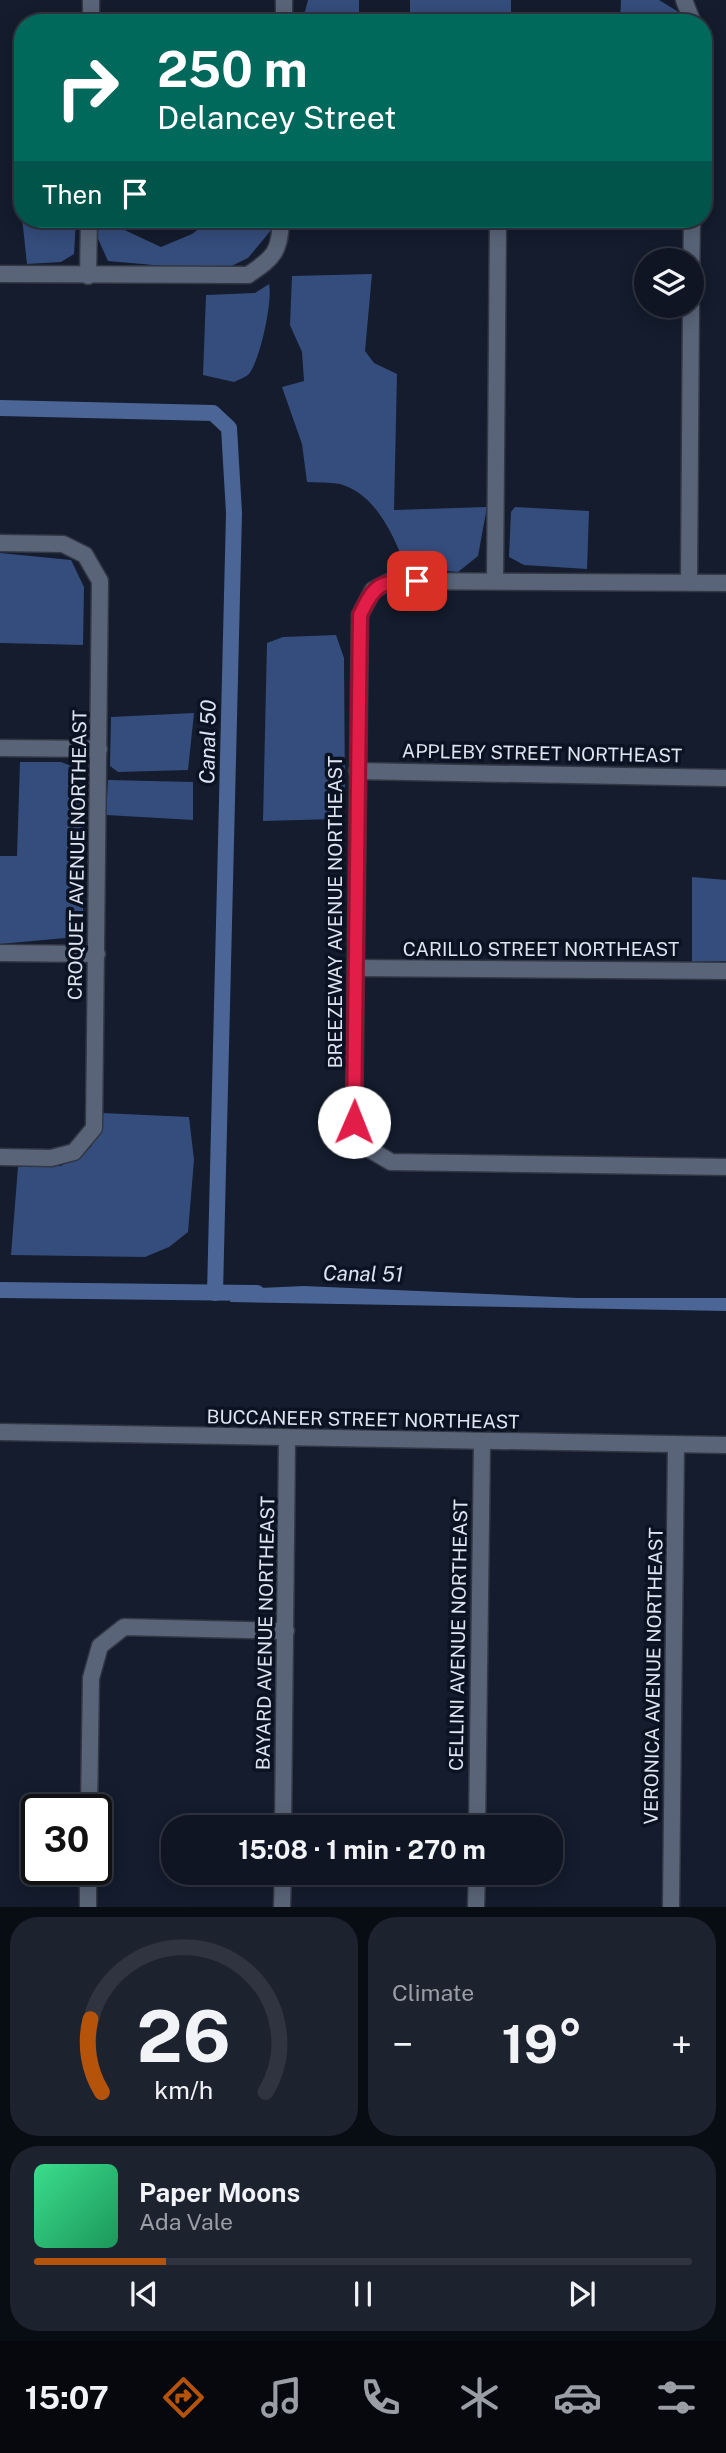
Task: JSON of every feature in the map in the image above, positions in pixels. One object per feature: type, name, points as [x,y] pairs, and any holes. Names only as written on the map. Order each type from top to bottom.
[{"type":"street","points":[[88,276],[89,228]]},
{"type":"street","points":[[0,274],[248,275],[269,262],[280,245],[281,228]]},
{"type":"street","points":[[498,228],[495,581],[726,583]]},
{"type":"street","points":[[692,228],[692,248]]},
{"type":"street","points":[[689,582],[691,318]]},
{"type":"street","name":"CROQUET AVENUE NORTHEAST","points":[[0,543],[63,544],[85,555],[100,581],[94,1128],[74,1152],[51,1158],[0,1157]]},
{"type":"street","name":"BREEZEWAY AVENUE NORTHEAST","points":[[495,581],[391,582],[373,590],[360,615],[354,1122],[369,1149],[391,1162],[726,1167]]},
{"type":"street","points":[[0,748],[99,749]]},
{"type":"street","name":"APPLEBY STREET NORTHEAST","points":[[357,771],[726,778]]},
{"type":"street","points":[[0,953],[97,954]]},
{"type":"street","name":"CARILLO STREET NORTHEAST","points":[[356,968],[726,971]]},
{"type":"street","name":"BUCCANEER STREET NORTHEAST","points":[[0,1432],[287,1440],[726,1445]]},
{"type":"street","name":"BAYARD AVENUE NORTHEAST","points":[[284,1815],[287,1440]]},
{"type":"street","name":"CELLINI AVENUE NORTHEAST","points":[[477,1815],[482,1443]]},
{"type":"street","name":"VERONICA AVENUE NORTHEAST","points":[[671,1907],[676,1445]]},
{"type":"street","points":[[89,1794],[91,1678],[100,1646],[124,1627],[286,1631]]},
{"type":"street","points":[[88,1885],[88,1907]]},
{"type":"street","points":[[282,1907],[283,1885]]},
{"type":"street","points":[[476,1907],[477,1885]]},
{"type":"shaded area","points":[[308,0],[359,0],[359,14],[304,14]]},
{"type":"shaded area","points":[[410,0],[511,0],[511,14],[410,14]]},
{"type":"shaded area","points":[[621,0],[659,0],[678,14],[620,14]]},
{"type":"shaded area","points":[[23,228],[75,228],[74,254],[61,262],[27,264]]},
{"type":"shaded area","points":[[95,228],[120,228],[161,247],[200,228],[273,228],[248,258],[221,271],[108,261]]},
{"type":"shaded area","points":[[372,274],[365,351],[374,363],[397,374],[394,510],[487,507],[478,556],[458,572],[406,567],[382,518],[364,497],[340,484],[307,482],[302,444],[282,387],[304,381],[302,352],[290,325],[292,276]]},
{"type":"shaded area","points":[[269,284],[265,330],[249,374],[234,382],[203,375],[206,295],[255,293]]},
{"type":"shaded area","points":[[515,507],[589,511],[587,569],[524,565],[509,557],[511,512]]},
{"type":"shaded area","points":[[0,553],[71,560],[84,587],[83,645],[0,643]]},
{"type":"shaded area","points":[[336,635],[344,658],[345,800],[336,819],[263,821],[267,643],[283,637]]},
{"type":"shaded area","points":[[194,713],[188,770],[118,772],[110,766],[111,717]]},
{"type":"shaded area","points":[[20,762],[61,762],[84,771],[83,927],[76,937],[0,944],[0,856],[17,856]]},
{"type":"shaded area","points":[[108,780],[193,782],[193,820],[106,815]]},
{"type":"shaded area","points":[[692,877],[726,880],[726,961],[692,962]]},
{"type":"shaded area","points":[[102,1113],[189,1117],[194,1160],[188,1232],[169,1247],[145,1257],[11,1255],[18,1167],[61,1166],[91,1147]]},
{"type":"shaded area","points":[[304,1286],[578,1298],[726,1298],[726,1311],[230,1302],[237,1289]]},
{"type":"waterway","name":"Canal 50","points":[[0,408],[213,413],[229,428],[234,513],[215,1293]]},
{"type":"waterway","name":"Canal 51","points":[[0,1290],[257,1293]]},
{"type":"route","points":[[354,1122],[360,615],[373,590],[391,582],[417,581]]}]
